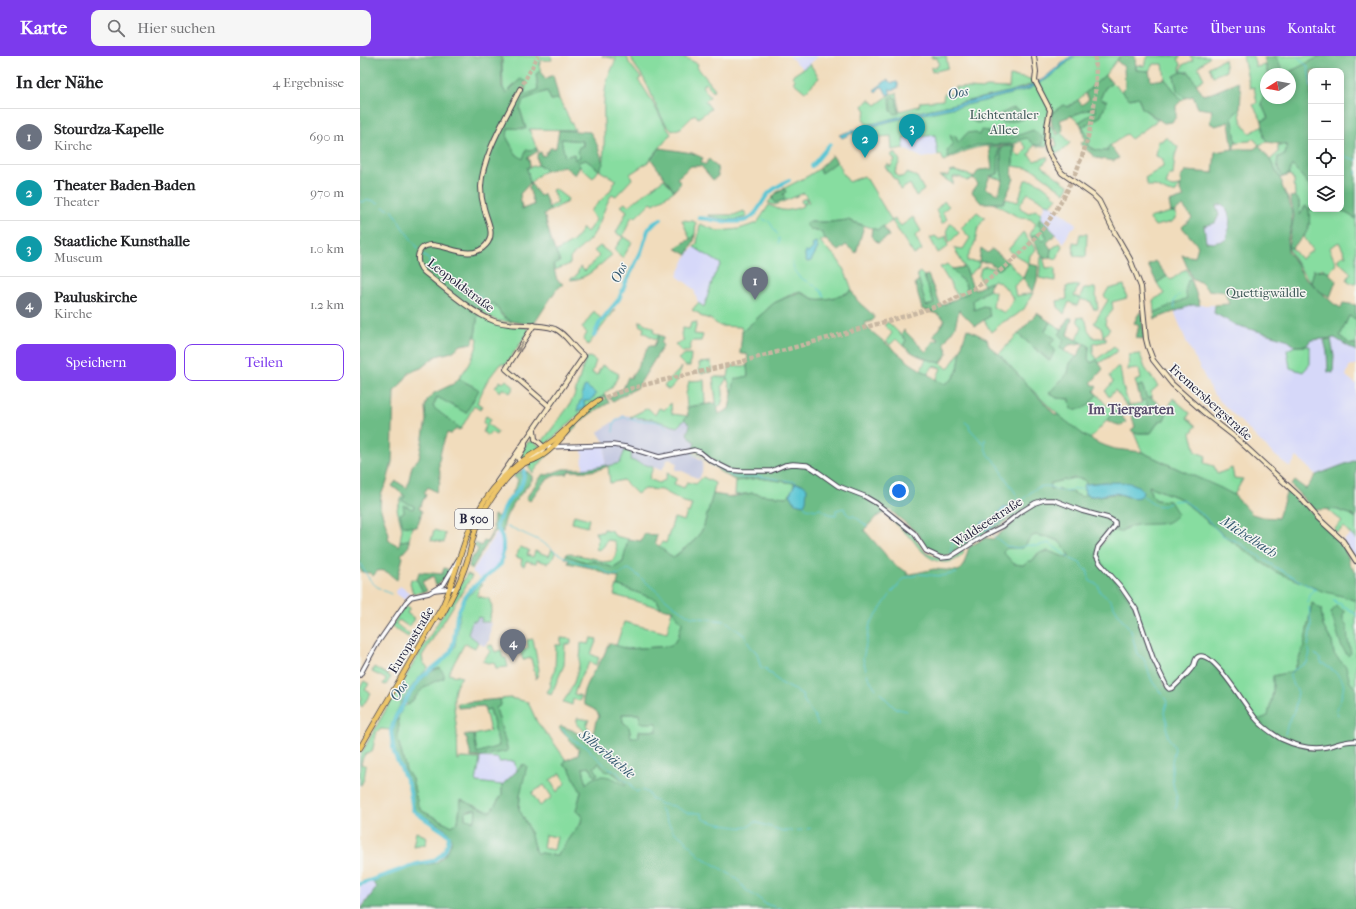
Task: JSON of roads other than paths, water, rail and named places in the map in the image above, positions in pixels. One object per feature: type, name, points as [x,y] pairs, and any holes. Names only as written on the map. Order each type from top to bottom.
[{"type":"main road","name":"Fremersbergstraße","points":[[1034,56],[1036,84],[1050,110],[1047,121],[1046,144],[1054,163],[1065,176],[1100,201],[1115,233],[1128,253],[1142,291],[1147,343],[1153,360],[1172,384],[1208,416],[1235,437],[1299,496],[1318,518],[1343,541],[1356,561]]},
{"type":"main road","name":"Leopoldstraße","points":[[520,89],[489,152],[483,172],[482,197],[491,234],[488,242],[478,251],[468,252],[429,246],[422,249],[417,257],[418,264],[424,272],[487,318],[507,324],[534,325],[555,329],[562,333],[584,356],[549,406]]},
{"type":"main road","points":[[493,489],[549,406],[506,369],[534,325]]},
{"type":"main road","name":"B 500","points":[[459,561],[475,516],[493,489],[509,472],[558,436],[585,410],[599,400]]},
{"type":"main road","name":"B 500","points":[[458,586],[466,566],[475,531],[482,513],[503,484],[521,464],[539,458],[555,446],[574,421]]},
{"type":"main road","points":[[527,462],[541,453],[544,447],[535,440],[533,434],[535,427]]},
{"type":"main road","points":[[525,441],[535,440]]},
{"type":"main road","points":[[521,464],[518,458],[525,446],[525,441]]},
{"type":"main road","points":[[461,552],[466,552],[468,557]]},
{"type":"main road","points":[[459,561],[466,566]]},
{"type":"main road","name":"Europastraße","points":[[360,748],[438,615],[446,599],[459,561]]},
{"type":"main road","name":"Europastraße","points":[[360,753],[458,586]]},
{"type":"street","name":"Waldseestraße","points":[[544,447],[613,445],[626,447],[658,457],[694,450],[727,468],[740,471],[771,471],[785,465],[793,464],[811,467],[838,486],[864,496],[888,512],[914,533],[925,550],[941,558],[950,557],[985,535],[1003,526],[1035,503],[1044,500],[1054,500],[1082,511],[1108,518],[1113,520],[1116,524],[1113,530],[1098,547],[1096,555],[1103,567],[1121,587],[1136,609],[1153,658],[1169,689],[1173,688],[1190,670],[1197,658],[1200,656],[1204,657],[1212,662],[1229,682],[1256,719],[1281,738],[1299,745],[1318,748],[1347,741],[1356,741]]},
{"type":"street","points":[[434,590],[446,581],[459,561]]},
{"type":"street","points":[[360,674],[386,630],[406,602],[413,596],[434,590],[458,586]]},
{"type":"street","points":[[440,589],[444,592],[446,599]]},
{"type":"water","points":[[1071,56],[1075,56],[1047,79],[1029,89],[984,101],[891,121],[857,131],[842,138],[839,135],[909,114],[1028,87],[1043,79]]},
{"type":"water","points":[[887,80],[892,83],[897,82],[898,88],[892,90],[890,88],[890,94],[887,95],[883,87],[880,87],[876,92],[874,90]]},
{"type":"water","points":[[816,242],[818,248],[811,261],[807,262],[805,256],[806,251],[808,253],[813,248],[812,244]]},
{"type":"water","points":[[586,386],[596,395],[589,401],[584,401],[585,407],[577,411],[580,401],[582,400],[584,387]]},
{"type":"water","points":[[1105,482],[1132,483],[1143,492],[1141,496],[1136,498],[1114,493],[1095,496],[1085,494],[1083,485]]},
{"type":"water","points":[[795,483],[802,484],[807,488],[806,501],[804,505],[795,503],[790,494]]},
{"type":"water","points":[[1014,502],[1016,507],[1010,515],[988,530],[982,529],[982,522],[991,520],[1003,508],[1008,507]]},
{"type":"waterway","points":[[1297,56],[1308,68]]},
{"type":"waterway","name":"Oos","points":[[812,166],[830,144]]},
{"type":"waterway","points":[[1344,154],[1356,160]]},
{"type":"waterway","name":"Oos","points":[[699,218],[732,222],[748,219],[758,210],[768,194],[789,180]]},
{"type":"waterway","points":[[360,202],[371,200],[379,203]]},
{"type":"waterway","points":[[383,207],[393,211],[402,227],[418,248]]},
{"type":"waterway","name":"Oos","points":[[594,336],[600,322],[619,299],[641,252],[648,230],[653,224],[661,219]]},
{"type":"waterway","points":[[763,219],[767,221]]},
{"type":"waterway","points":[[769,221],[777,234]]},
{"type":"waterway","points":[[779,238],[779,243]]},
{"type":"waterway","points":[[423,254],[429,260],[430,266],[464,285],[483,299]]},
{"type":"waterway","points":[[792,263],[794,268]]},
{"type":"waterway","points":[[794,270],[799,277],[808,282]]},
{"type":"waterway","points":[[811,284],[815,286]]},
{"type":"waterway","points":[[817,288],[824,296]]},
{"type":"waterway","points":[[1175,309],[1174,301],[1179,295]]},
{"type":"waterway","name":"Michelbach","points":[[613,432],[614,423],[623,417],[637,421],[657,422],[667,428]]},
{"type":"waterway","points":[[965,422],[983,443]]},
{"type":"waterway","points":[[985,439],[986,451],[999,466],[1002,474],[1016,494]]},
{"type":"waterway","name":"Michelbach","points":[[692,453],[700,456],[711,465],[721,469],[731,476],[741,478],[758,476],[796,482]]},
{"type":"waterway","name":"Oos","points":[[360,884],[417,864],[433,861],[441,855],[448,843],[449,836],[446,833],[413,810],[409,786],[394,753],[391,731],[396,716],[412,690],[422,677],[444,659],[451,651],[457,615],[465,597],[471,589],[501,564],[503,543],[497,524],[507,503],[521,485],[524,470]]},
{"type":"waterway","name":"Michelbach","points":[[1016,506],[1030,493],[1042,486],[1049,486],[1061,491],[1083,489]]},
{"type":"waterway","name":"Michelbach","points":[[1142,495],[1155,505],[1162,506],[1170,503]]},
{"type":"waterway","name":"Michelbach","points":[[1017,497],[1018,504]]},
{"type":"waterway","name":"Michelbach","points":[[1173,501],[1182,500],[1186,502],[1203,515],[1222,535],[1238,542],[1275,567],[1316,590]]},
{"type":"waterway","name":"Michelbach","points":[[804,505],[806,508],[816,510],[819,508],[829,514],[836,515],[836,510],[844,508],[846,513],[850,516],[854,516],[867,526]]},
{"type":"waterway","points":[[507,527],[536,539],[568,559],[589,566],[598,566],[606,572],[614,575],[621,574]]},
{"type":"waterway","name":"Michelbach","points":[[951,555],[953,543],[967,541],[982,533]]},
{"type":"waterway","points":[[993,535],[1006,546],[1018,548],[1028,545],[1036,546],[1049,543],[1069,558]]},
{"type":"waterway","points":[[1071,559],[1080,563],[1083,568],[1087,570],[1090,581],[1098,585],[1100,592],[1110,600],[1121,618],[1131,630],[1137,654],[1144,659],[1152,681],[1166,700],[1167,703],[1164,713],[1167,722],[1167,732],[1168,737],[1175,748],[1172,760],[1173,782],[1177,800],[1175,809]]},
{"type":"waterway","points":[[360,563],[372,582],[380,589],[391,594]]},
{"type":"waterway","points":[[622,573],[629,569],[640,577]]},
{"type":"waterway","points":[[919,574],[941,576],[957,573]]},
{"type":"waterway","points":[[892,592],[905,578],[917,575]]},
{"type":"waterway","points":[[641,578],[674,606],[691,617],[725,621]]},
{"type":"waterway","points":[[1308,603],[1310,595],[1314,589]]},
{"type":"waterway","points":[[876,689],[868,677],[863,659],[870,624],[890,595]]},
{"type":"waterway","name":"Michelbach","points":[[1333,600],[1335,600],[1336,603],[1341,604],[1343,608],[1347,607],[1348,610],[1352,610],[1351,612],[1355,613],[1356,616]]},
{"type":"waterway","points":[[1285,734],[1288,723],[1294,712],[1298,692],[1291,681],[1290,674],[1295,669],[1307,663],[1310,653],[1308,649],[1311,624],[1309,607]]},
{"type":"waterway","points":[[727,622],[745,636],[750,646],[757,653],[761,668],[766,668],[768,673],[772,674],[778,681]]},
{"type":"waterway","points":[[1315,654],[1320,659],[1322,664],[1336,673],[1343,681],[1344,686],[1338,706]]},
{"type":"waterway","points":[[779,682],[802,694],[804,701],[813,714]]},
{"type":"waterway","points":[[880,693],[895,708],[907,711]]},
{"type":"waterway","points":[[1338,707],[1336,711],[1338,715]]},
{"type":"waterway","points":[[814,715],[818,725]]},
{"type":"waterway","name":"Silberbächle","points":[[562,729],[576,742],[589,748],[591,752],[607,767],[616,771],[622,778],[631,784],[633,789],[637,792],[640,791]]},
{"type":"waterway","points":[[642,790],[648,793],[651,798],[660,804],[674,806],[687,813],[701,813],[703,819],[719,824],[748,827],[755,822],[783,831],[802,830]]},
{"type":"waterway","name":"Silberbächle","points":[[660,808],[673,831],[685,840],[700,856],[740,882]]},
{"type":"waterway","points":[[807,829],[811,828]]},
{"type":"waterway","name":"Silberbächle","points":[[741,884],[747,891],[765,904],[782,909]]},
{"type":"tunnel","points":[[520,89],[538,56]]},
{"type":"tunnel","points":[[599,400],[636,387],[753,359],[918,312],[962,295],[999,272],[1016,258],[1045,226],[1068,189],[1082,157],[1091,124],[1094,107],[1096,73],[1095,56]]},
{"type":"place","name":"Staatliche Kunsthalle","points":[[912,147]]},
{"type":"place","name":"Theater Baden-Baden","points":[[865,158]]},
{"type":"place","name":"Stourdza-Kapelle","points":[[755,300]]},
{"type":"place","name":"Pauluskirche","points":[[513,662]]},
{"type":"district","name":"Im Tiergarten","points":[[1131,409]]},
{"type":"park label","name":"Lichtentaler Allee","points":[[1004,122]]},
{"type":"park label","name":"Quettigwäldle","points":[[1266,292]]}]
